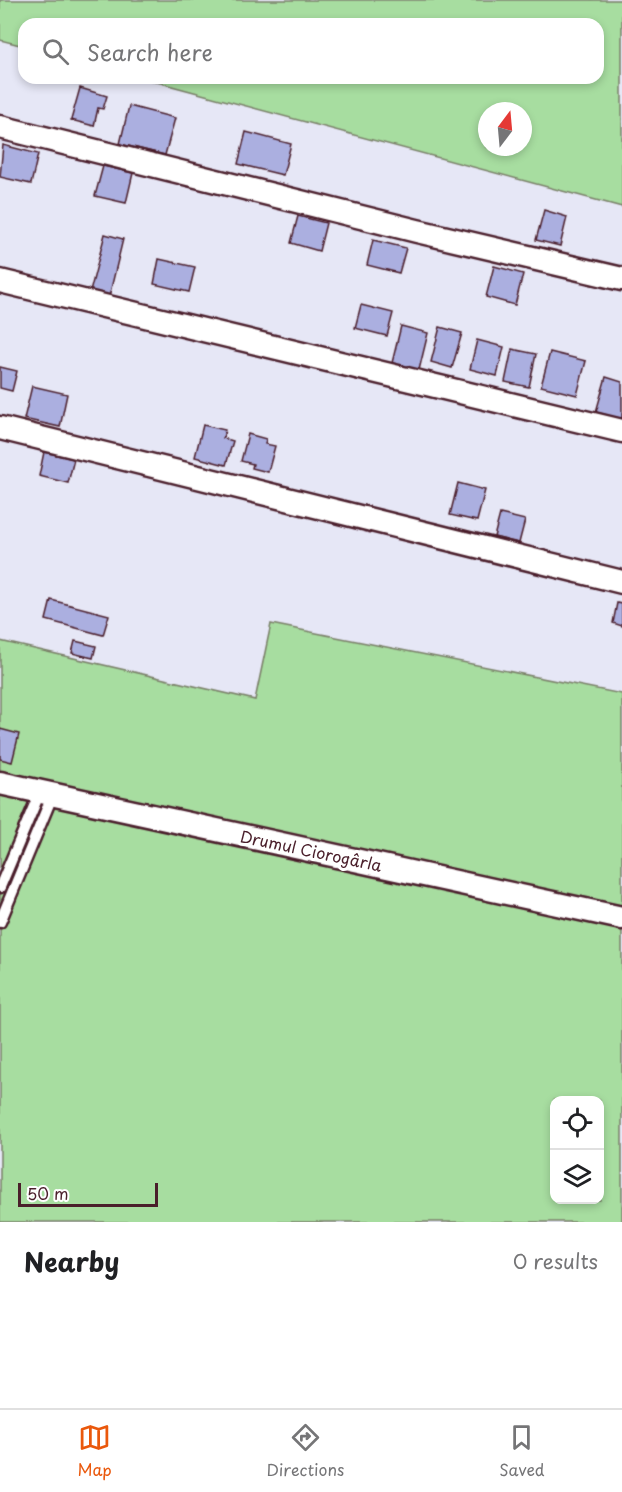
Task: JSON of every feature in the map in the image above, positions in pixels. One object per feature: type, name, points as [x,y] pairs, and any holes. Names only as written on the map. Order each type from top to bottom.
[{"type":"street","points":[[0,127],[622,279]]},
{"type":"street","points":[[0,281],[622,431]]},
{"type":"street","points":[[0,428],[622,582]]},
{"type":"street","name":"Drumul Ciorogârla","points":[[0,783],[622,918]]},
{"type":"lane","points":[[0,887],[47,793]]},
{"type":"lane","points":[[0,922],[47,793]]},
{"type":"green space","points":[[0,0],[622,0],[622,207],[164,84],[604,84],[604,18],[18,18],[18,44],[0,40]]},
{"type":"green space","points":[[271,624],[622,694],[622,1222],[0,1222],[0,641],[255,700]]},
{"type":"building","points":[[80,88],[107,96],[103,109],[98,108],[94,126],[71,120]]},
{"type":"building","points":[[129,106],[175,118],[165,155],[120,144]]},
{"type":"building","points":[[246,132],[291,144],[283,175],[238,164]]},
{"type":"building","points":[[3,145],[38,154],[31,184],[0,177]]},
{"type":"building","points":[[103,166],[133,173],[126,203],[95,196]]},
{"type":"building","points":[[544,210],[567,217],[560,246],[536,240]]},
{"type":"building","points":[[298,216],[326,223],[319,251],[291,243]]},
{"type":"building","points":[[105,234],[123,239],[109,297],[90,292]]},
{"type":"building","points":[[373,240],[406,248],[399,273],[367,265]]},
{"type":"building","points":[[159,259],[195,267],[189,292],[154,284]]},
{"type":"building","points":[[494,266],[523,274],[515,305],[486,297]]},
{"type":"building","points":[[361,305],[393,313],[387,336],[355,328]]},
{"type":"building","points":[[401,326],[428,333],[419,370],[392,363]]},
{"type":"building","points":[[440,327],[462,333],[452,368],[431,362]]},
{"type":"building","points":[[477,340],[504,347],[497,376],[470,369]]},
{"type":"building","points":[[512,349],[536,354],[529,387],[505,382]]},
{"type":"building","points":[[550,352],[586,361],[577,395],[541,386]]},
{"type":"building","points":[[0,367],[17,371],[12,391],[0,388]]},
{"type":"building","points":[[606,377],[622,382],[622,419],[596,412]]},
{"type":"building","points":[[32,386],[67,394],[60,427],[24,419]]},
{"type":"building","points":[[203,425],[225,430],[223,438],[233,441],[226,465],[195,457]]},
{"type":"building","points":[[248,434],[266,439],[265,444],[275,446],[268,472],[252,468],[253,464],[241,461]]},
{"type":"building","points":[[44,452],[74,459],[68,483],[39,476]]},
{"type":"building","points":[[458,483],[485,490],[477,521],[450,515]]},
{"type":"building","points":[[500,514],[525,520],[519,543],[494,537]]},
{"type":"building","points":[[51,600],[109,615],[103,635],[46,620]]},
{"type":"building","points":[[617,603],[622,604],[622,626],[613,623]]},
{"type":"building","points":[[75,641],[96,646],[93,658],[72,653]]},
{"type":"building","points":[[0,729],[19,734],[12,762],[0,759]]}]
